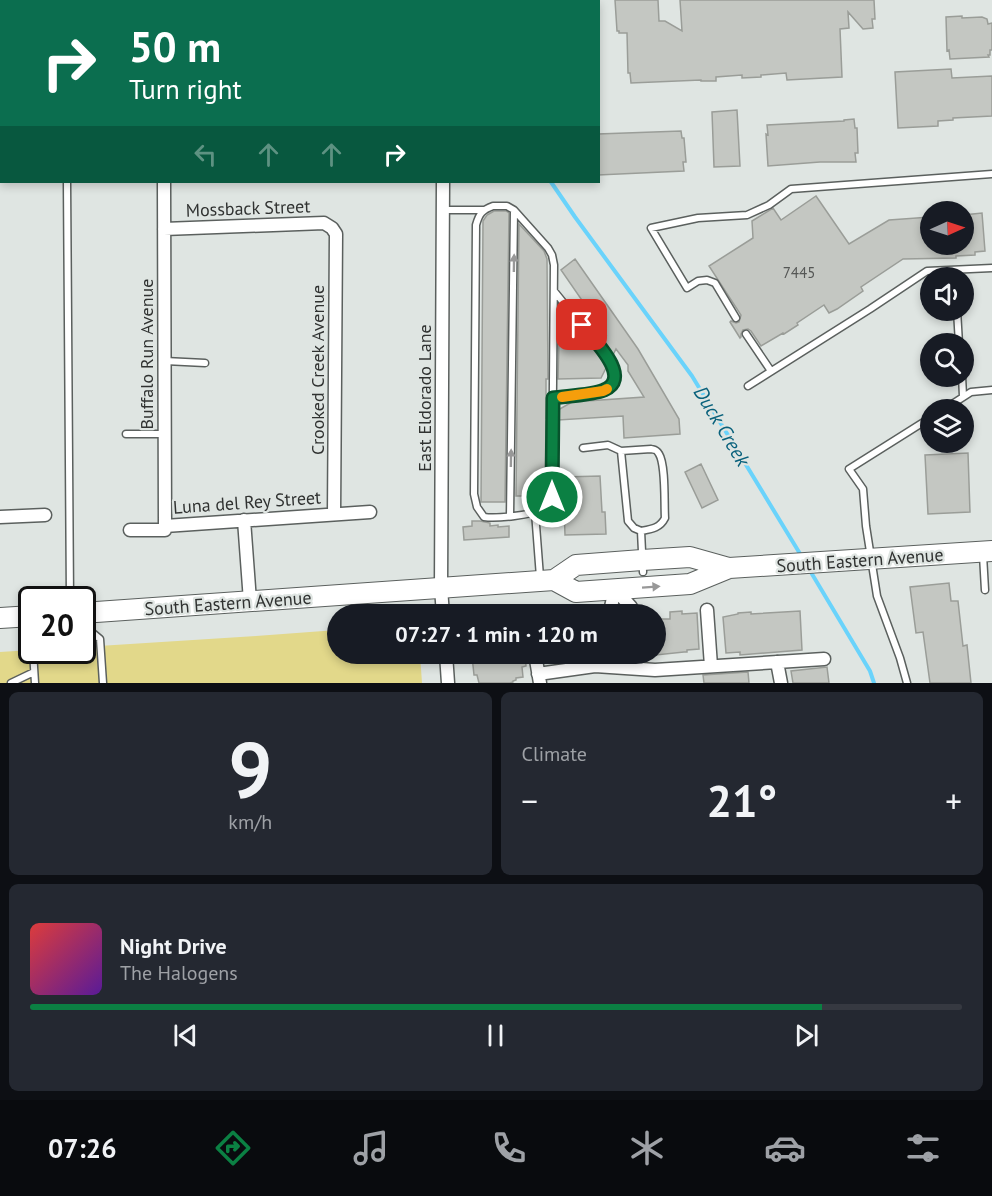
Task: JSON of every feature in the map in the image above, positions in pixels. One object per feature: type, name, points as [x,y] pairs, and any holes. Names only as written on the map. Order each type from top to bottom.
[{"type":"main road","name":"South Eastern Avenue","points":[[96,611],[547,580],[576,565],[643,566],[690,557],[729,568],[987,551]]},
{"type":"main road","points":[[615,590],[616,575],[643,566]]},
{"type":"main road","name":"South Eastern Avenue","points":[[547,580],[576,592],[615,590],[690,584],[729,568]]},
{"type":"main road","points":[[0,618],[18,617]]},
{"type":"street","name":"Buffalo Run Avenue","points":[[164,183],[165,526]]},
{"type":"street","name":"East Eldorado Lane","points":[[442,604],[443,183]]},
{"type":"street","name":"Mossback Street","points":[[164,229],[324,224],[332,228]]},
{"type":"street","name":"Crooked Creek Avenue","points":[[332,228],[336,234],[334,514]]},
{"type":"street","name":"Luna del Rey Street","points":[[130,530],[165,530],[165,526],[370,512]]},
{"type":"street","points":[[0,517],[45,514]]},
{"type":"street","points":[[244,520],[250,601]]},
{"type":"street","points":[[612,604],[615,590]]},
{"type":"street","points":[[615,590],[628,604]]},
{"type":"street","points":[[707,610],[711,666]]},
{"type":"street","points":[[539,678],[595,666],[656,670],[824,659]]},
{"type":"street","points":[[777,662],[781,683]]},
{"type":"street","points":[[447,664],[448,683]]},
{"type":"lane","points":[[736,318],[715,283],[707,280],[698,281],[687,288],[651,228],[698,218],[747,215],[791,189],[992,174]]},
{"type":"lane","points":[[67,183],[70,586]]},
{"type":"lane","points":[[493,206],[507,206],[514,210],[552,255],[554,265],[552,497],[551,502],[544,509],[493,519],[484,517],[477,507],[474,494],[476,225],[478,216],[493,206]]},
{"type":"lane","points":[[442,210],[484,210]]},
{"type":"lane","points":[[510,516],[514,210]]},
{"type":"lane","points":[[974,268],[992,268]]},
{"type":"lane","points":[[748,386],[920,276]]},
{"type":"lane","points":[[553,398],[603,391],[610,387],[614,379],[614,369],[610,360],[554,290]]},
{"type":"lane","points":[[746,334],[771,371]]},
{"type":"lane","points":[[164,361],[205,363]]},
{"type":"lane","points":[[963,387],[963,396]]},
{"type":"lane","points":[[959,399],[971,392],[992,390]]},
{"type":"lane","points":[[907,683],[877,596],[866,526],[863,489],[849,469],[920,424]]},
{"type":"lane","points":[[126,434],[165,434]]},
{"type":"lane","points":[[583,448],[608,445],[621,451],[651,449],[660,454],[664,518],[662,524],[656,528],[641,531],[634,528],[628,521],[621,451]]},
{"type":"lane","points":[[535,512],[547,580]]},
{"type":"lane","points":[[641,531],[643,566]]},
{"type":"lane","points":[[985,590],[987,551]]},
{"type":"lane","points":[[96,636],[100,639],[103,683]]},
{"type":"lane","points":[[34,664],[35,683]]},
{"type":"lane","points":[[11,683],[34,672]]},
{"type":"shaded area","points":[[327,631],[327,664],[421,664],[422,683],[0,683],[0,652],[18,651],[18,664],[96,664],[96,646]]},
{"type":"building","points":[[615,0],[658,0],[659,21],[665,21],[682,31],[680,0],[874,0],[875,19],[872,19],[873,28],[863,29],[848,12],[849,28],[840,29],[842,77],[787,80],[786,73],[761,75],[761,77],[742,78],[742,75],[716,77],[716,81],[631,83],[630,73],[628,73],[627,33],[617,31]]},
{"type":"building","points":[[962,16],[962,18],[982,17],[987,19],[988,24],[992,23],[992,50],[990,50],[989,57],[950,59],[949,50],[947,51],[946,17]]},
{"type":"building","points":[[951,69],[952,78],[992,76],[992,116],[953,118],[953,120],[938,121],[938,126],[898,128],[895,72]]},
{"type":"building","points":[[737,110],[740,166],[714,167],[712,112]]},
{"type":"building","points":[[854,119],[855,128],[857,128],[856,162],[768,166],[767,125]]},
{"type":"building","points":[[681,131],[682,138],[684,138],[686,162],[683,162],[684,171],[600,175],[600,134]]},
{"type":"building","points":[[816,196],[849,244],[889,220],[920,218],[920,255],[974,255],[974,214],[982,213],[985,251],[975,252],[975,255],[956,256],[956,258],[903,259],[861,287],[863,291],[837,309],[829,313],[824,305],[797,323],[798,325],[761,346],[748,329],[743,330],[740,338],[730,322],[739,322],[741,315],[709,266],[753,238],[752,221],[773,208],[781,220]]},
{"type":"building","points":[[494,211],[509,213],[505,502],[481,502],[483,221]]},
{"type":"building","points":[[519,224],[544,251],[547,259],[548,379],[546,379],[545,496],[516,496]]},
{"type":"building","points":[[575,259],[638,349],[679,419],[680,434],[624,438],[623,416],[558,420],[558,410],[572,402],[644,397],[628,371],[628,365],[616,349],[613,355],[597,336],[606,335],[561,270]]},
{"type":"building","points":[[585,337],[607,366],[601,378],[558,379],[559,340]]},
{"type":"building","points":[[968,453],[970,512],[928,514],[925,455]]},
{"type":"building","points":[[701,464],[718,500],[702,508],[685,472]]},
{"type":"building","points":[[600,476],[606,534],[565,535],[563,477]]},
{"type":"building","points":[[472,521],[490,523],[490,526],[509,526],[509,537],[464,540],[463,527],[472,526]]},
{"type":"building","points":[[949,583],[951,601],[958,601],[963,646],[967,645],[971,683],[930,683],[923,632],[916,633],[910,587]]},
{"type":"building","points":[[800,611],[802,650],[740,655],[740,652],[726,653],[723,617],[738,613]]},
{"type":"building","points":[[670,612],[697,613],[699,649],[666,654],[666,619],[670,619]]},
{"type":"building","points":[[473,664],[526,664],[522,667],[523,677],[516,678],[510,683],[479,683],[477,675],[474,675]]},
{"type":"building","points":[[827,667],[829,683],[793,683],[791,671]]},
{"type":"building","points":[[748,672],[749,683],[704,683],[703,675]]},
{"type":"waterway","name":"Duck Creek","points":[[552,183],[692,376],[802,557]]},
{"type":"waterway","name":"Duck Creek","points":[[809,569],[870,671],[874,683]]},
{"type":"slow traffic","points":[[562,397],[607,389]]},
{"type":"route","points":[[552,497],[553,398],[603,391],[610,387],[614,379],[614,369],[610,360],[582,325]]}]
